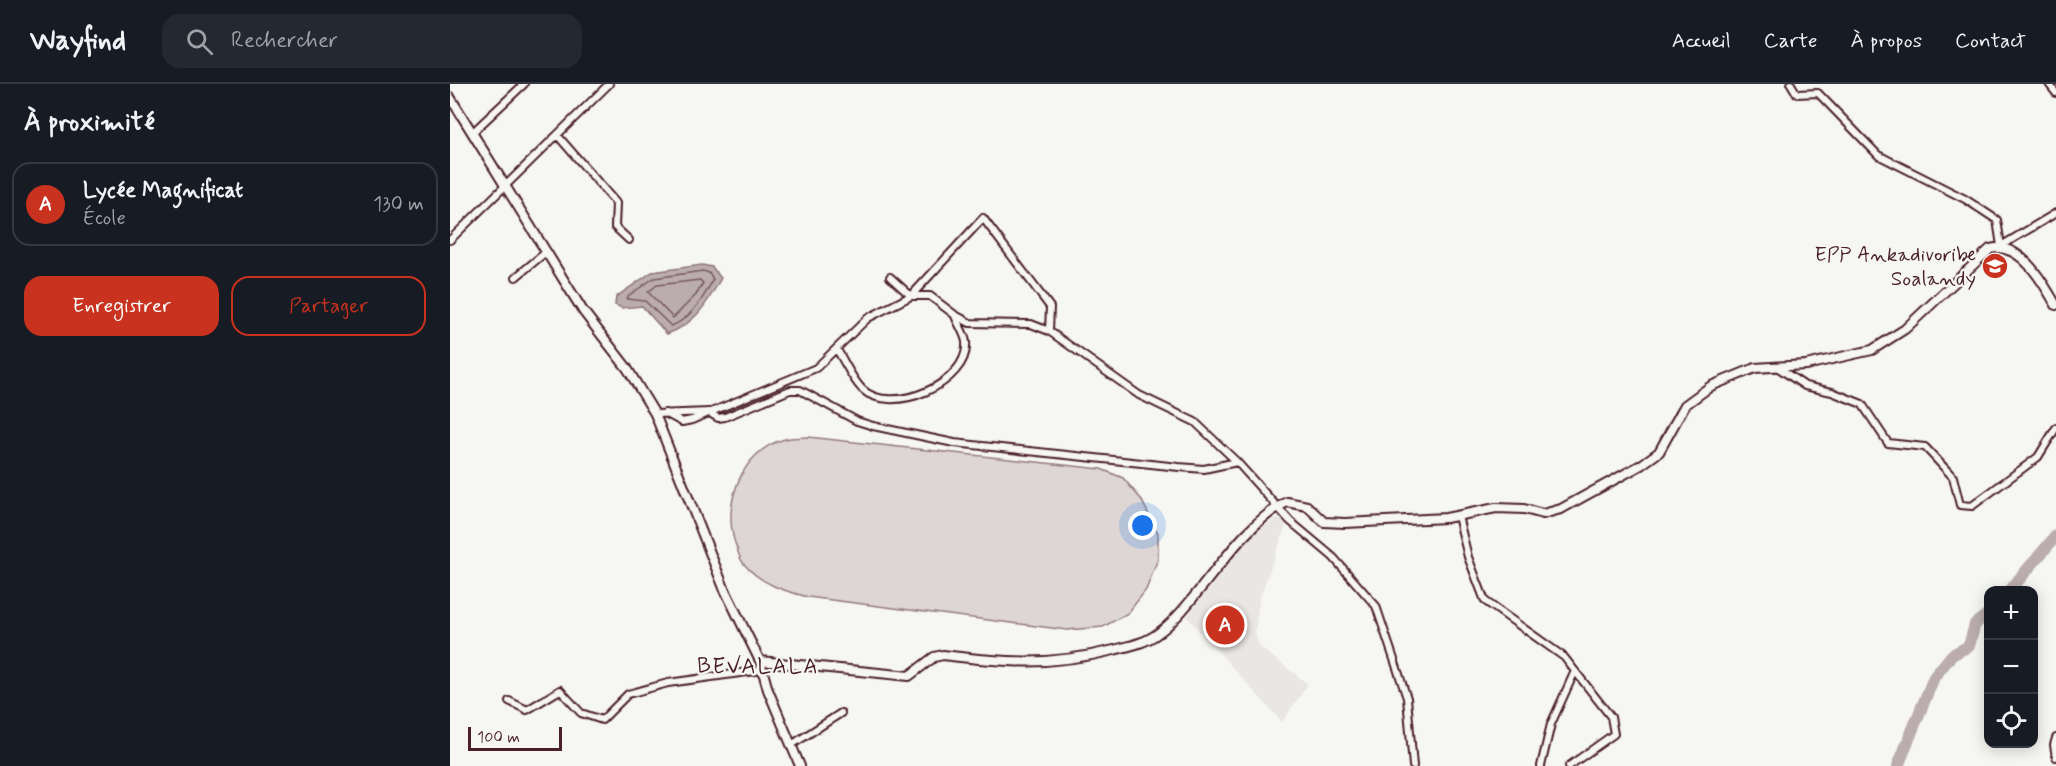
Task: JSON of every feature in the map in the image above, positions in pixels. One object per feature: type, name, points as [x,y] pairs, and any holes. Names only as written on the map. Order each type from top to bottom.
[{"type":"street","points":[[473,132],[524,84]]},
{"type":"street","points":[[450,240],[609,84]]},
{"type":"street","points":[[1791,84],[1797,94],[1818,93],[1878,155],[1965,199],[1997,220],[2001,246]]},
{"type":"street","points":[[2049,84],[2056,93]]},
{"type":"street","points":[[450,97],[583,311],[627,368],[656,414],[724,588],[760,661],[800,766]]},
{"type":"street","points":[[558,136],[616,203],[615,227],[629,240]]},
{"type":"street","points":[[760,661],[909,676],[934,657],[943,655],[1011,663],[1046,662],[1078,659],[1139,644],[1157,635],[1182,611],[1227,555],[1254,527],[1278,506],[1287,502],[1307,506],[1324,522],[1345,524],[1458,516],[1496,508],[1524,509],[1543,514],[1561,509],[1641,465],[1659,452],[1685,405],[1711,386],[1755,368],[1806,365],[1872,350],[1905,329],[1990,249],[2001,246],[2056,213]]},
{"type":"street","points":[[656,414],[711,412],[816,368],[868,318],[911,296],[983,218],[1050,307],[1049,331]]},
{"type":"street","points":[[2001,246],[2011,249],[2042,280],[2056,305]]},
{"type":"street","points":[[516,277],[546,252]]},
{"type":"street","points":[[890,277],[911,296],[930,296],[970,323],[1031,324],[1049,331],[1139,395],[1196,422],[1237,462],[1290,521],[1333,556],[1376,606],[1407,698],[1413,766]]},
{"type":"street","points":[[837,350],[863,390],[883,399],[911,398],[945,381],[963,363],[966,342],[955,315]]},
{"type":"street","points":[[1777,367],[1806,386],[1832,392],[1862,404],[1888,443],[1925,447],[1953,477],[1960,505],[1972,506],[2038,457],[2056,428]]},
{"type":"street","points":[[711,412],[725,417],[790,390],[800,390],[857,421],[954,442],[1204,469],[1237,462]]},
{"type":"street","points":[[1458,516],[1468,557],[1485,601],[1564,657],[1611,717],[1614,734],[1569,766]]},
{"type":"street","points":[[509,701],[527,710],[560,690],[568,702],[581,713],[602,720],[628,694],[668,682],[695,681],[736,672],[762,670]]},
{"type":"street","points":[[1541,766],[1551,724],[1575,671]]},
{"type":"street","points":[[793,744],[842,713]]},
{"type":"street","points":[[2056,738],[2054,745],[2056,757]]},
{"type":"shaded area","points":[[808,437],[1101,469],[1123,478],[1141,499],[1158,533],[1158,559],[1146,590],[1128,613],[1103,627],[1067,630],[808,597],[773,586],[758,577],[742,562],[732,528],[731,512],[734,496],[746,467],[757,455],[770,445],[785,439]]},
{"type":"shaded area","points":[[1275,519],[1280,519],[1286,525],[1259,600],[1255,633],[1260,647],[1308,684],[1282,722],[1187,617],[1249,536]]},
{"type":"water","points":[[702,265],[712,267],[721,278],[699,312],[677,330],[667,334],[642,306],[622,308],[615,305],[616,297],[652,272]]},
{"type":"waterway","points":[[2013,586],[2056,536]]},
{"type":"waterway","points":[[1898,766],[1934,677],[1952,655],[1969,646],[1975,624],[1984,617]]},
{"type":"place","name":"EPP Ankadivoribe Soalandy","points":[[1995,266]]},
{"type":"place","name":"Lycée Magnificat","points":[[1225,625]]},
{"type":"district","name":"BEVALALA","points":[[758,665]]}]
